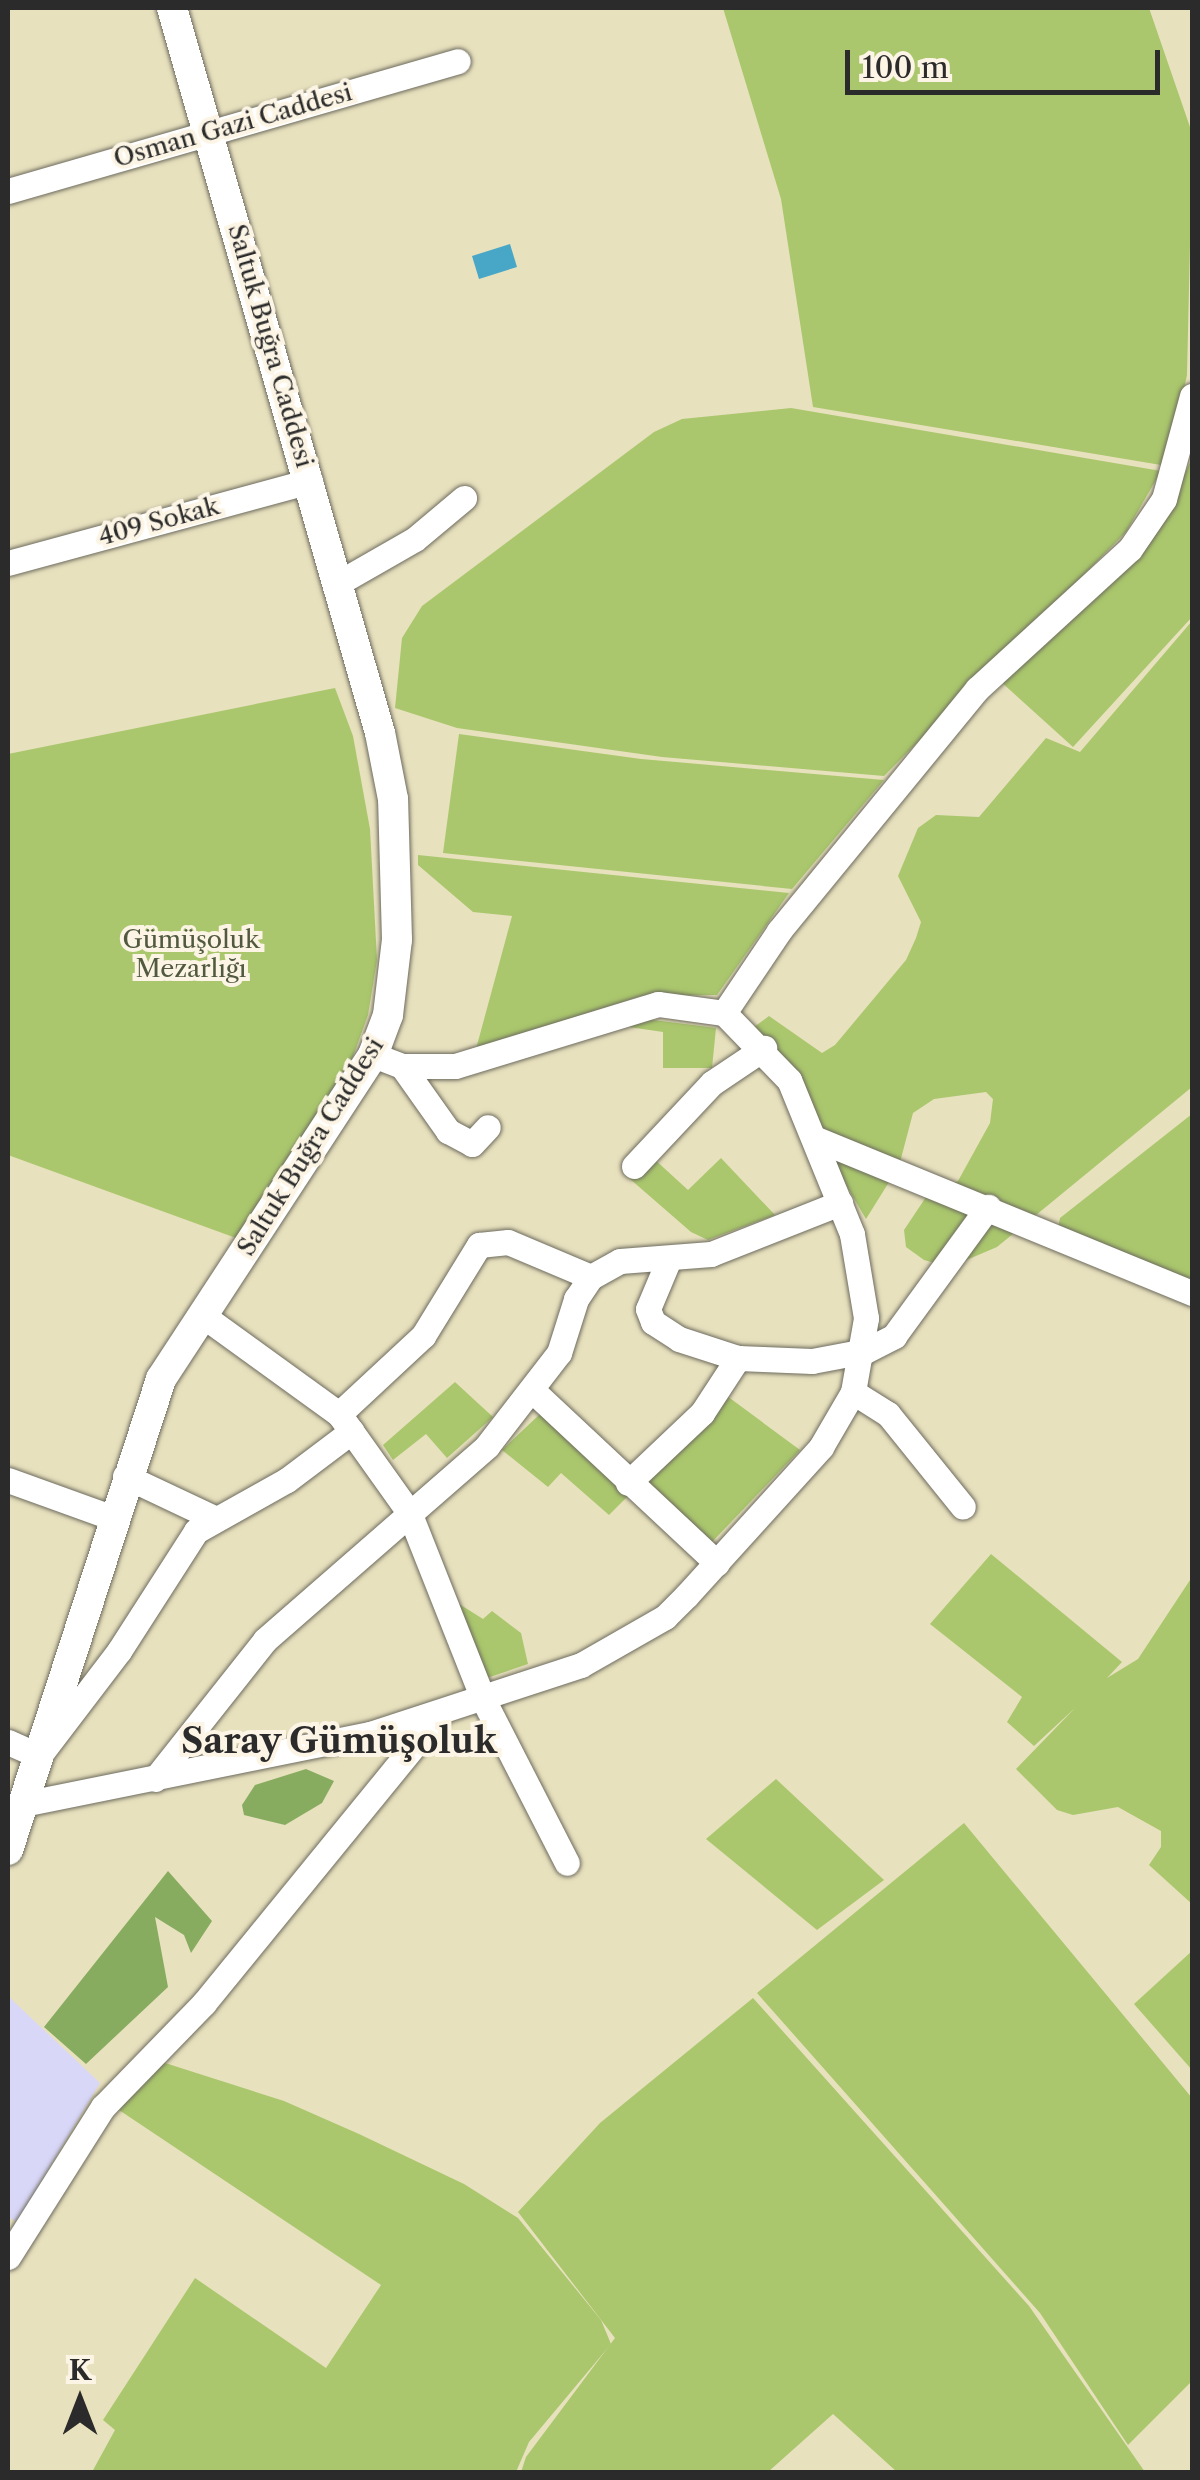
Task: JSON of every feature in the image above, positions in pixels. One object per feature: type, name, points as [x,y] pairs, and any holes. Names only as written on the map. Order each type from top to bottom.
[{"type":"street","name":"Saltuk Buğra Caddesi","points":[[8,1850],[16,1806],[40,1756],[111,1517],[161,1378],[373,1055],[388,1015],[397,940],[393,799],[340,582],[172,8]]},
{"type":"street","name":"Osman Gazi Caddesi","points":[[8,190],[458,61]]},
{"type":"street","points":[[724,1012],[779,931],[977,689],[1130,548],[1164,499],[1192,396]]},
{"type":"street","name":"409 Sokak","points":[[8,563],[310,481]]},
{"type":"street","points":[[340,582],[415,540],[464,498]]},
{"type":"street","points":[[16,1806],[439,1715],[558,1676],[665,1617],[821,1447],[853,1392],[865,1351],[861,1278],[840,1204],[789,1080],[764,1048],[724,1012],[658,1004],[476,1062],[402,1066],[373,1055]]},
{"type":"street","points":[[634,1166],[712,1084],[764,1048]]},
{"type":"street","points":[[402,1066],[448,1131],[472,1144],[488,1127]]},
{"type":"street","points":[[814,1138],[1192,1293]]},
{"type":"street","points":[[155,1779],[265,1640],[469,1464],[533,1392],[559,1353],[576,1299],[591,1277],[620,1261],[732,1248],[840,1204]]},
{"type":"street","points":[[669,1258],[649,1317],[680,1339],[738,1358],[790,1362],[865,1351],[894,1336],[988,1207]]},
{"type":"street","points":[[8,1742],[40,1756],[118,1651],[184,1547],[214,1518],[287,1480],[346,1423],[424,1336],[479,1245],[508,1242],[591,1277]]},
{"type":"street","points":[[202,1315],[346,1423],[409,1512],[483,1699],[567,1863]]},
{"type":"street","points":[[628,1483],[702,1413],[738,1358]]},
{"type":"street","points":[[533,1392],[718,1563]]},
{"type":"street","points":[[853,1392],[888,1414],[963,1507]]},
{"type":"street","points":[[125,1476],[214,1518]]},
{"type":"street","points":[[8,1480],[111,1517]]},
{"type":"street","points":[[8,2257],[103,2108],[204,2004],[439,1715]]},
{"type":"shaded area","points":[[8,1996],[100,2083],[17,2222],[8,2217]]},
{"type":"green space","points":[[723,8],[1149,8],[1190,127],[1192,158],[1187,375],[1167,466],[813,407],[781,199]]},
{"type":"green space","points":[[791,408],[1161,471],[1126,532],[884,776],[662,757],[457,728],[395,708],[402,638],[422,606],[654,432],[682,419]]},
{"type":"green space","points":[[1192,458],[1192,617],[1073,747],[1000,681],[1159,530]]},
{"type":"green space","points":[[1192,621],[1192,1087],[997,1247],[950,1267],[924,1260],[906,1247],[904,1230],[926,1197],[958,1181],[990,1123],[993,1099],[986,1092],[934,1099],[913,1113],[899,1166],[866,1219],[754,1027],[769,1016],[822,1053],[835,1045],[906,960],[916,938],[921,922],[898,876],[918,828],[936,815],[979,817],[1046,738],[1080,752]]},
{"type":"green space","name":"Gümüşoluk Mezarlığı","points":[[335,688],[353,736],[370,829],[377,960],[368,1015],[351,1062],[236,1238],[8,1155],[8,754]]},
{"type":"green space","points":[[459,734],[641,759],[884,780],[792,889],[443,853]]},
{"type":"green space","points":[[418,855],[789,893],[717,995],[641,996],[476,1049],[512,916],[473,912],[418,865]]},
{"type":"green space","points":[[646,1019],[716,1028],[712,1068],[663,1068],[663,1032],[629,1027],[629,1021]]},
{"type":"green space","points":[[1192,1114],[1192,1284],[1058,1228],[1060,1218]]},
{"type":"green space","points":[[652,1157],[688,1190],[721,1158],[775,1215],[708,1240],[691,1232],[630,1179]]},
{"type":"green space","points":[[455,1382],[493,1417],[447,1458],[426,1434],[393,1460],[383,1445]]},
{"type":"green space","points":[[727,1396],[800,1450],[711,1543],[644,1482]]},
{"type":"green space","points":[[540,1414],[630,1494],[609,1515],[561,1473],[548,1487],[502,1450]]},
{"type":"green space","points":[[991,1554],[1122,1662],[1107,1678],[1138,1659],[1192,1577],[1192,1904],[1149,1865],[1161,1847],[1161,1831],[1118,1807],[1073,1815],[1057,1810],[1016,1769],[1075,1708],[1034,1746],[1007,1722],[1022,1697],[930,1624]]},
{"type":"green space","points":[[456,1602],[483,1619],[492,1611],[521,1633],[528,1664],[487,1678]]},
{"type":"green space","points":[[306,1769],[334,1781],[322,1803],[285,1825],[244,1815],[242,1805],[255,1785]]},
{"type":"green space","points":[[776,1779],[884,1880],[817,1930],[706,1839]]},
{"type":"green space","points":[[964,1823],[1192,2098],[1192,2381],[1128,2445],[1040,2313],[757,1993]]},
{"type":"green space","points":[[168,1871],[212,1921],[191,1953],[184,1935],[155,1917],[168,1987],[86,2064],[44,2027]]},
{"type":"green space","points":[[1192,1951],[1192,2070],[1134,2004]]},
{"type":"green space","points":[[753,1998],[1029,2306],[1145,2472],[897,2472],[833,2414],[768,2472],[521,2472],[526,2457],[615,2338],[518,2212],[600,2123]]},
{"type":"green space","points":[[162,2062],[284,2101],[464,2184],[518,2218],[601,2320],[611,2344],[529,2442],[516,2472],[92,2472],[115,2430],[103,2420],[195,2278],[326,2368],[381,2285],[116,2108]]},
{"type":"water","points":[[510,244],[517,267],[479,279],[472,256]]},
{"type":"district","name":"Saray Gümüşoluk","points":[[339,1741]]}]
